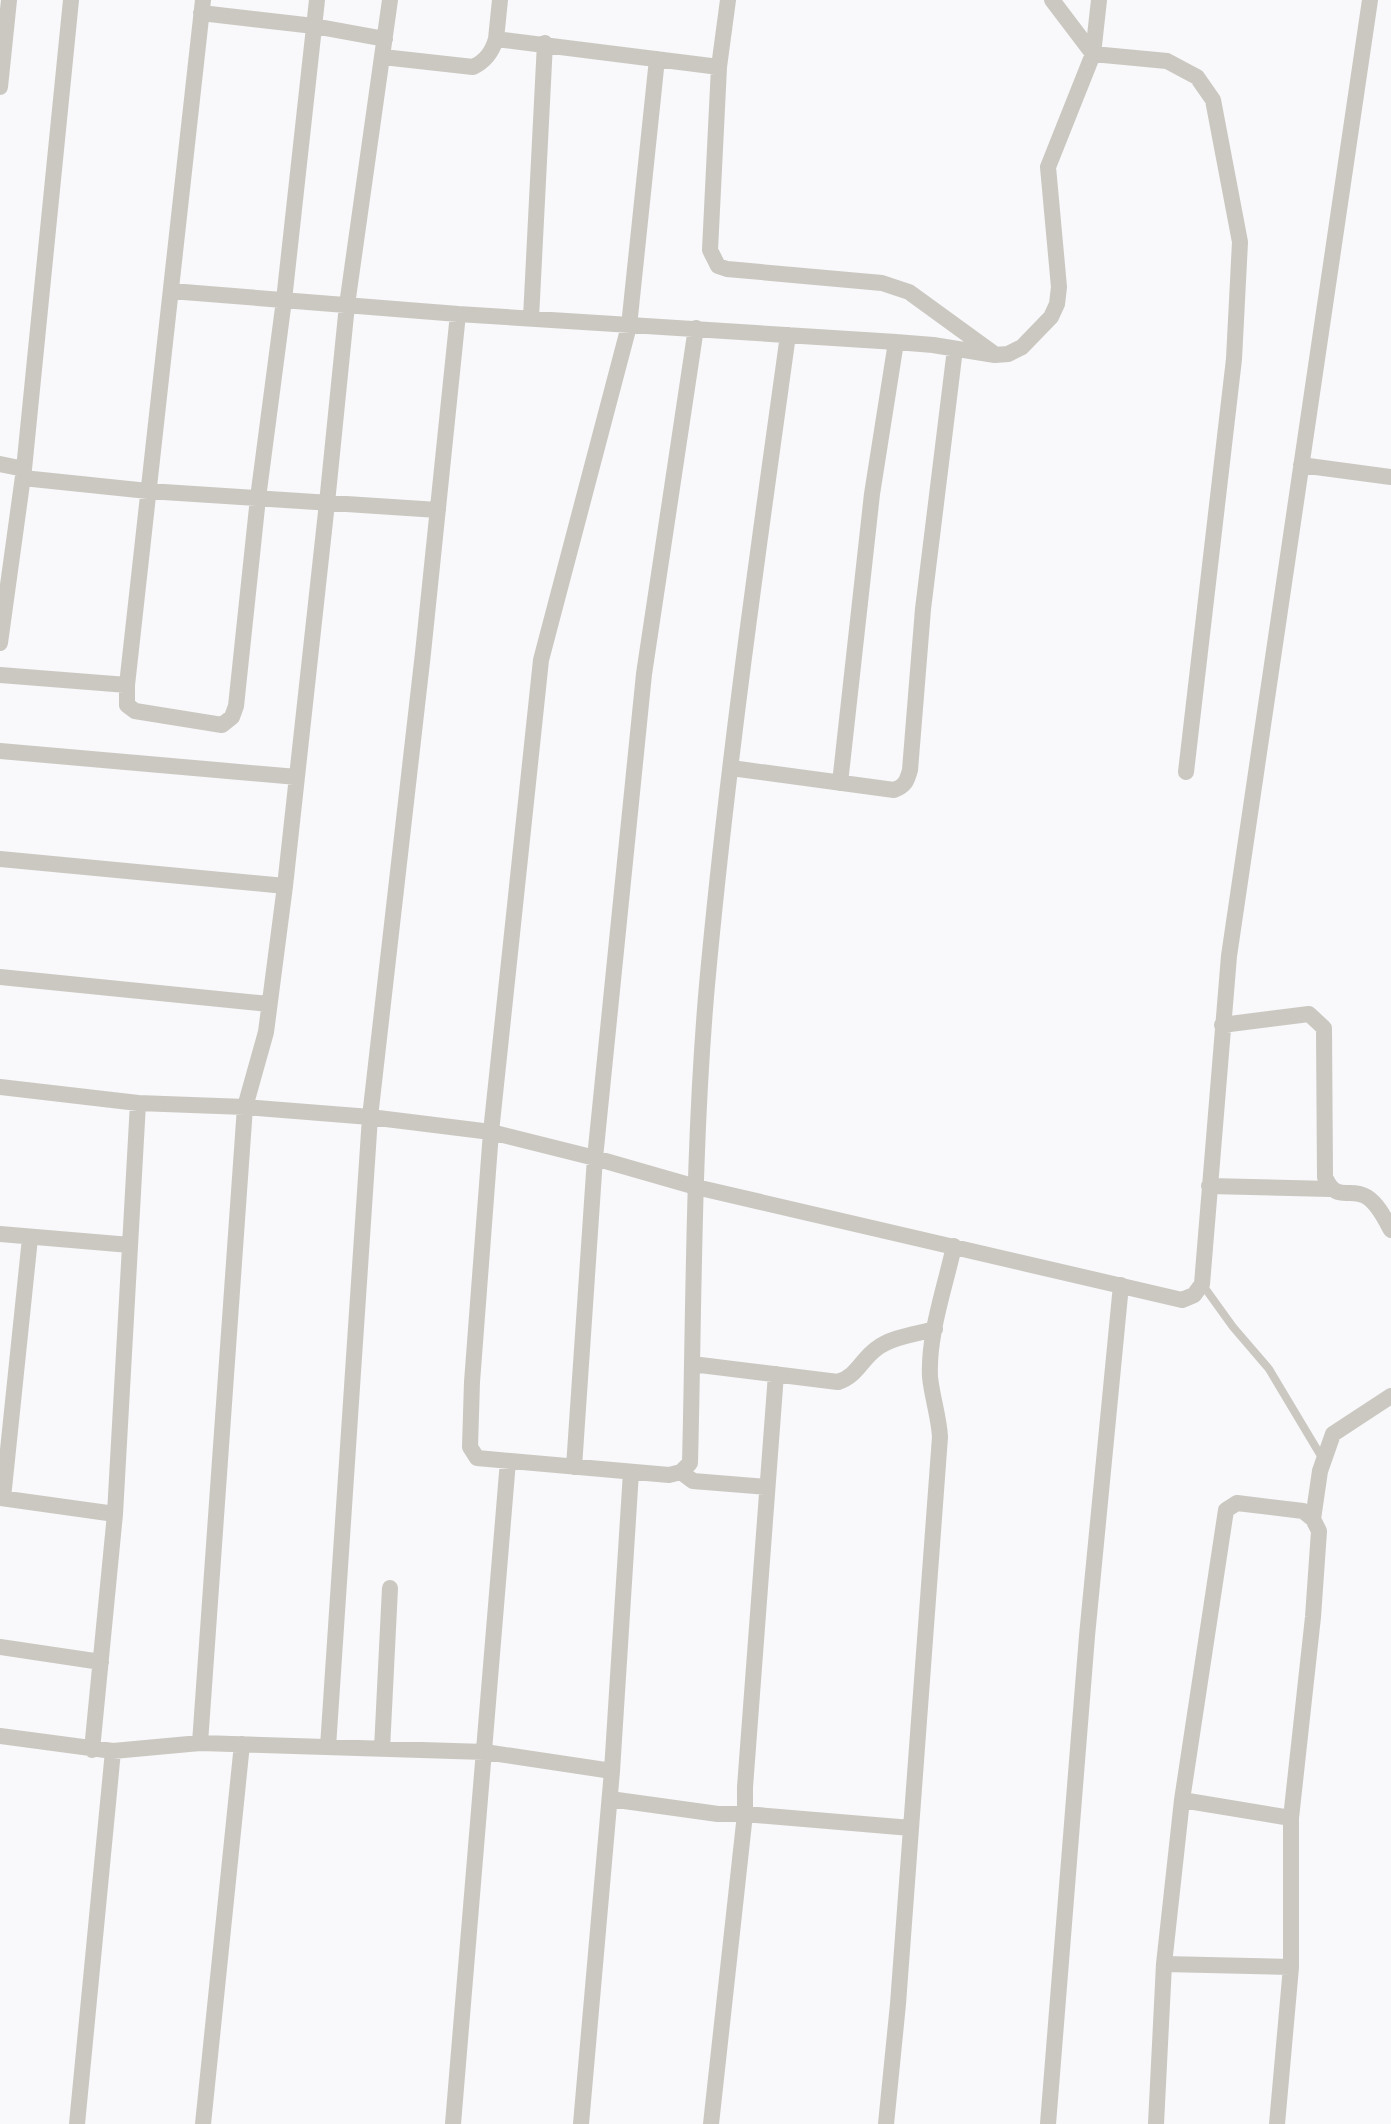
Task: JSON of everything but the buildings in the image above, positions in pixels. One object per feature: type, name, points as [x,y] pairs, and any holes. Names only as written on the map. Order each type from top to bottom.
[{"type":"street","points":[[0,87],[9,0]]},
{"type":"street","points":[[0,643],[23,474],[71,0]]},
{"type":"street","points":[[317,0],[314,26],[284,300],[258,498],[236,706],[232,717],[222,725],[135,711],[127,705],[127,685],[202,6],[314,26],[385,39]]},
{"type":"street","points":[[200,1744],[245,1107],[266,1032],[298,777],[347,305],[390,0]]},
{"type":"street","points":[[383,57],[473,67],[482,63],[496,38],[500,0]]},
{"type":"street","points":[[728,0],[719,67],[710,250],[718,266],[882,283],[909,292],[995,355]]},
{"type":"street","points":[[1052,0],[1093,54],[1167,61],[1197,77],[1213,100],[1240,242],[1234,359],[1186,772]]},
{"type":"street","points":[[171,291],[458,314],[896,342],[995,355],[1008,354],[1022,347],[1052,317],[1058,304],[1059,287],[1048,167],[1093,54],[1099,0]]},
{"type":"street","points":[[0,1087],[138,1103],[245,1107],[370,1117],[491,1132],[696,1186],[1182,1300],[1194,1296],[1202,1284],[1229,956],[1370,0]]},
{"type":"street","points":[[496,38],[719,67]]},
{"type":"street","points":[[531,318],[545,43]]},
{"type":"street","points":[[657,59],[629,326],[541,660],[491,1132],[472,1382],[470,1447],[477,1458],[669,1475],[681,1472],[690,1463],[696,1186],[707,987],[741,678],[788,335]]},
{"type":"street","points":[[328,1747],[370,1117],[458,314]]},
{"type":"street","points":[[574,1467],[595,1158],[644,674],[696,328]]},
{"type":"street","points":[[841,783],[872,494],[896,342]]},
{"type":"street","points":[[731,768],[894,790],[902,787],[910,770],[923,609],[955,349]]},
{"type":"street","points":[[0,464],[23,474],[148,491],[438,510]]},
{"type":"street","points":[[1301,465],[1391,477]]},
{"type":"street","points":[[0,675],[127,685]]},
{"type":"street","points":[[0,751],[298,777]]},
{"type":"street","points":[[0,859],[285,886]]},
{"type":"street","points":[[0,977],[269,1004]]},
{"type":"street","points":[[1222,1025],[1309,1014],[1324,1028],[1325,1177],[1330,1189]]},
{"type":"street","points":[[92,1749],[115,1514],[138,1103]]},
{"type":"street","points":[[1209,1186],[1330,1189],[1340,1194],[1361,1194],[1371,1199],[1391,1230]]},
{"type":"street","points":[[0,1234],[130,1245]]},
{"type":"street","points":[[30,1238],[1,1498],[115,1514]]},
{"type":"street","points":[[886,2124],[898,2004],[940,1437],[930,1377],[935,1329],[954,1246]]},
{"type":"street","points":[[1048,2124],[1087,1636],[1121,1285]]},
{"type":"street","points":[[692,1364],[838,1382],[857,1371],[878,1346],[935,1329]]},
{"type":"street","points":[[711,2124],[745,1814],[776,1374]]},
{"type":"street","points":[[1313,1519],[1324,1461],[1333,1434],[1391,1396]]},
{"type":"street","points":[[453,2124],[508,1461]]},
{"type":"street","points":[[581,2124],[610,1800],[631,1472]]},
{"type":"street","points":[[681,1472],[694,1481],[767,1487]]},
{"type":"street","points":[[1156,2124],[1164,1964],[1182,1800],[1226,1510],[1237,1503],[1303,1511],[1313,1519],[1319,1531],[1313,1618],[1291,1818],[1291,1967],[1277,2124]]},
{"type":"street","points":[[383,1749],[390,1588]]},
{"type":"street","points":[[0,1647],[101,1662]]},
{"type":"street","points":[[0,1736],[113,1751],[200,1744],[243,1744],[485,1752],[612,1770]]},
{"type":"street","points":[[204,2124],[243,1744]]},
{"type":"street","points":[[77,2124],[113,1751]]},
{"type":"street","points":[[610,1800],[718,1814],[911,1828]]},
{"type":"street","points":[[1182,1800],[1291,1818]]},
{"type":"street","points":[[1164,1964],[1291,1967]]},
{"type":"lane","points":[[1202,1284],[1233,1327],[1269,1369],[1324,1461]]}]
